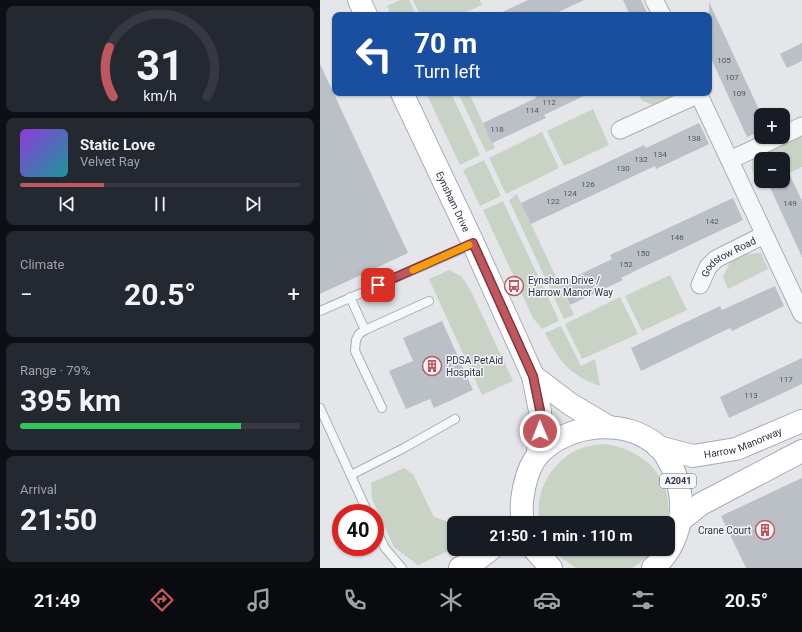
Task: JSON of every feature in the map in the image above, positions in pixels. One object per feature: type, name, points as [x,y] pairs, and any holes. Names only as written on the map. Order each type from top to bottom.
[{"type":"main road","points":[[359,0],[365,12]]},
{"type":"main road","name":"Eynsham Drive","points":[[403,96],[473,243],[533,376],[540,410],[538,454]]},
{"type":"main road","name":"Eynsham Drive","points":[[533,376],[570,404],[607,426]]},
{"type":"main road","name":"Harrow Manorway","points":[[658,447],[693,456],[736,450],[802,420]]},
{"type":"main road","name":"A2041","points":[[520,516],[522,497],[528,475],[538,454],[564,436],[590,428],[607,426],[624,429],[642,436],[658,447],[668,460],[679,484],[682,502],[681,520],[674,541],[659,566]]},
{"type":"main road","points":[[681,520],[701,504],[802,451]]},
{"type":"main road","points":[[460,568],[482,556]]},
{"type":"main road","points":[[540,556],[551,568]]},
{"type":"street","name":"Godstow Road","points":[[620,130],[692,96]]},
{"type":"street","name":"Godstow Road","points":[[699,96],[802,314]]},
{"type":"street","points":[[790,132],[802,126]]},
{"type":"street","points":[[730,160],[764,144]]},
{"type":"street","name":"Godstow Road","points":[[700,285],[708,267],[716,259],[764,235]]},
{"type":"lane","points":[[320,311],[473,243]]},
{"type":"lane","points":[[350,297],[365,330]]},
{"type":"lane","points":[[382,408],[355,351],[356,340],[359,334],[365,330],[429,301]]},
{"type":"lane","points":[[320,408],[364,504]]},
{"type":"lane","points":[[351,475],[404,448],[455,419]]},
{"type":"lane","points":[[384,546],[402,568]]},
{"type":"shaded area","points":[[400,0],[409,0],[415,12],[390,12],[387,6]]},
{"type":"shaded area","points":[[413,0],[480,0],[482,5],[467,12],[419,12]]},
{"type":"shaded area","points":[[427,96],[452,96],[480,155],[460,165]]},
{"type":"shaded area","points":[[459,96],[470,96],[495,148],[486,152]]},
{"type":"shaded area","points":[[640,96],[674,96],[653,105],[642,101]]},
{"type":"shaded area","points":[[593,109],[609,145],[564,166],[547,131]]},
{"type":"shaded area","points":[[542,132],[559,168],[506,194],[489,158]]},
{"type":"shaded area","points":[[802,133],[802,167],[790,173],[790,152],[761,152],[778,144],[790,144],[790,139]]},
{"type":"shaded area","points":[[754,158],[754,174],[752,170],[752,162]]},
{"type":"shaded area","points":[[484,160],[501,196],[480,206],[463,170]]},
{"type":"shaded area","points":[[517,194],[574,315],[564,319],[509,200]]},
{"type":"shaded area","points":[[503,201],[559,321],[542,329],[533,318],[483,210]]},
{"type":"shaded area","points":[[761,253],[768,269],[728,289],[723,277],[730,262],[746,254]]},
{"type":"shaded area","points":[[449,270],[461,276],[470,289],[513,381],[482,395],[429,279]]},
{"type":"shaded area","points":[[670,275],[687,310],[642,331],[625,296]]},
{"type":"shaded area","points":[[620,297],[638,334],[582,359],[565,324]]},
{"type":"shaded area","points":[[561,326],[581,366],[595,359],[600,386],[589,382],[573,372],[555,352],[545,333]]},
{"type":"shaded area","points":[[604,444],[619,447],[632,452],[644,460],[654,469],[662,480],[667,493],[669,507],[668,516],[539,516],[539,501],[542,490],[552,471],[559,462],[568,455],[587,447]]},
{"type":"shaded area","points":[[404,468],[413,474],[434,517],[447,522],[447,551],[418,565],[394,547],[384,525],[384,504],[374,504],[372,499],[371,483]]},
{"type":"shaded area","points":[[559,556],[649,556],[632,568],[576,568]]},
{"type":"building","points":[[528,0],[584,0],[558,12],[502,12]]},
{"type":"building","points":[[623,0],[641,0],[647,12],[629,12]]},
{"type":"building","points":[[709,2],[758,108],[754,108],[754,134],[747,137],[712,61],[712,12],[709,12]]},
{"type":"building","points":[[802,43],[802,61],[787,68],[780,54]]},
{"type":"building","points":[[320,64],[332,90],[332,96],[335,96],[408,253],[320,294]]},
{"type":"building","points":[[535,96],[584,96],[544,115],[546,118],[492,143],[483,123],[536,98]]},
{"type":"building","points":[[699,123],[709,144],[656,169],[655,166],[531,224],[521,203],[644,145],[646,148]]},
{"type":"building","points":[[790,175],[802,201],[802,257],[770,188],[790,188]]},
{"type":"building","points":[[733,198],[743,220],[639,269],[621,278],[623,280],[570,305],[560,284],[612,259],[610,255]]},
{"type":"building","points":[[775,286],[784,306],[732,331],[730,328],[641,371],[631,348],[720,306],[722,310]]},
{"type":"building","name":"PDSA PetAid Hospital","points":[[442,321],[473,390],[434,408],[430,399],[406,409],[389,371],[413,361],[403,338]]},
{"type":"building","points":[[802,358],[802,384],[729,418],[720,397]]},
{"type":"building","name":"Crane Court","points":[[802,478],[802,568],[746,568],[721,516]]},
{"type":"slow traffic","points":[[413,270],[469,245]]},
{"type":"place","name":"Eynsham Drive / Harrow Manor Way","points":[[514,286]]},
{"type":"place","name":"PDSA PetAid Hospital","points":[[432,366]]},
{"type":"place","name":"Crane Court","points":[[765,530]]},
{"type":"route","points":[[378,285],[473,243],[533,376],[540,410],[540,431]]}]
